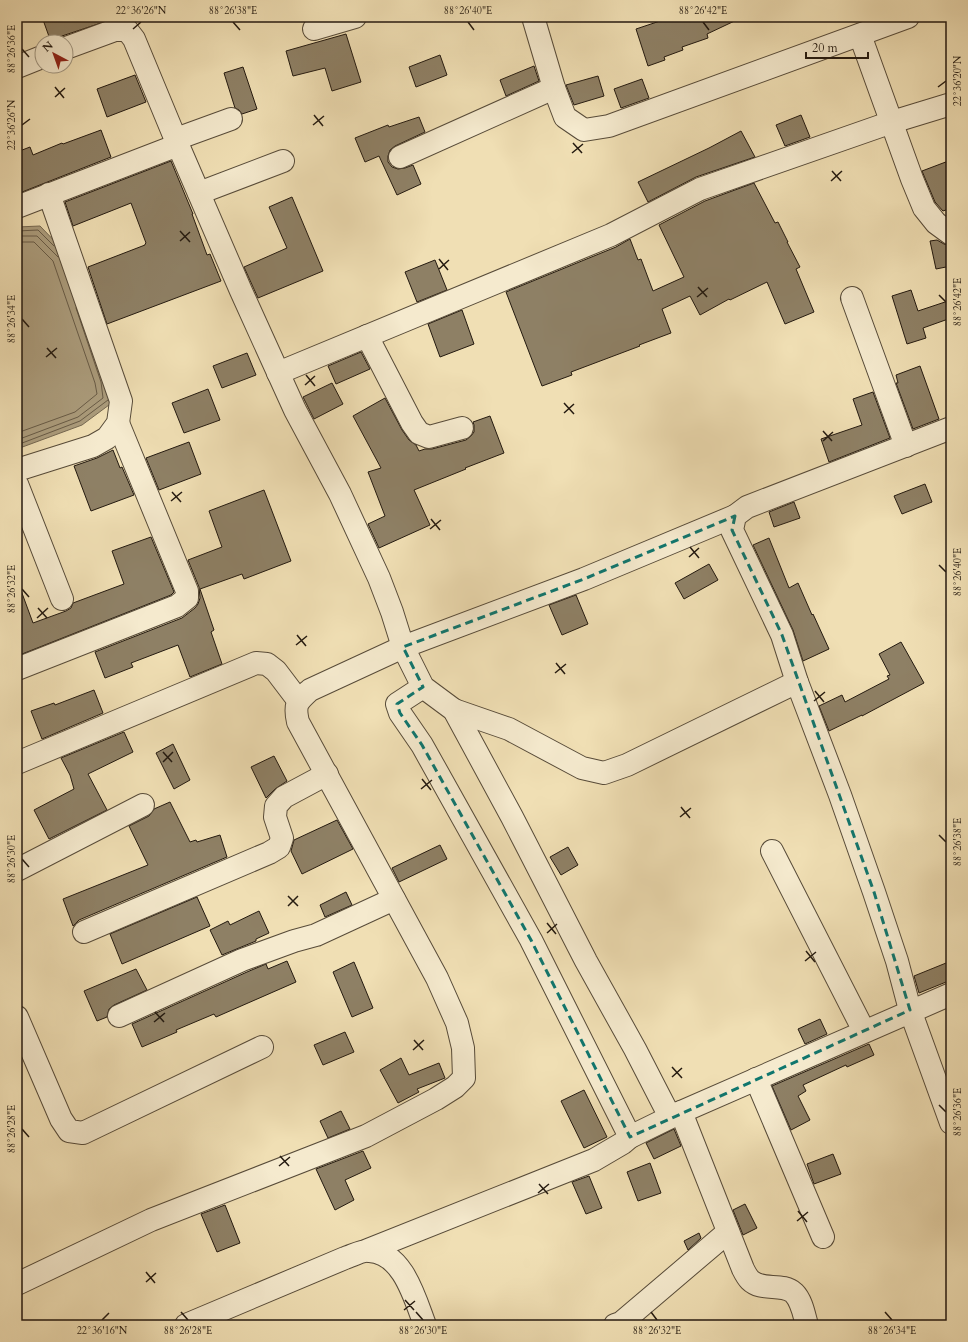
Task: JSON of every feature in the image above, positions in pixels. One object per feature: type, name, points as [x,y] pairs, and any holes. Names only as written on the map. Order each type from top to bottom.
[{"type":"street","points":[[314,29],[355,17]]},
{"type":"street","points":[[533,17],[554,88],[565,117],[584,130],[609,126],[908,17]]},
{"type":"street","points":[[74,45],[115,30],[125,24],[134,39],[240,290],[295,410],[340,494],[392,612],[403,647],[424,687],[454,710],[509,729],[582,768],[604,773],[627,765],[797,682]]},
{"type":"street","points":[[860,34],[924,208],[936,223],[951,234]]},
{"type":"street","points":[[17,67],[34,60]]},
{"type":"street","points":[[400,157],[554,88]]},
{"type":"street","points":[[278,373],[611,235],[700,189],[892,122],[951,104]]},
{"type":"street","points":[[17,207],[231,119]]},
{"type":"street","points":[[199,193],[283,161]]},
{"type":"street","points":[[17,470],[93,446],[107,438],[118,423],[121,400],[49,194]]},
{"type":"street","points":[[852,298],[906,446]]},
{"type":"street","points":[[367,336],[412,423],[419,433],[429,437],[462,428]]},
{"type":"street","points":[[17,669],[177,606],[187,598],[187,592],[118,423]]},
{"type":"street","points":[[17,1284],[151,1220],[366,1136],[436,1099],[455,1087],[464,1078],[463,1048],[457,1023],[437,978],[298,722],[296,710],[298,700],[310,690],[403,647],[584,579],[735,516],[747,507],[951,428]]},
{"type":"street","points":[[17,484],[62,599]]},
{"type":"street","points":[[735,516],[732,530],[782,635],[797,682],[840,795],[898,961],[910,1010],[951,1123]]},
{"type":"street","points":[[17,762],[256,663],[267,664],[276,671],[298,700]]},
{"type":"street","points":[[424,687],[397,704],[400,713],[422,745],[531,940],[630,1137]]},
{"type":"street","points":[[454,710],[512,817],[586,961],[635,1049],[675,1114],[743,1269],[750,1280],[764,1287],[785,1288],[794,1293],[801,1306],[807,1325]]},
{"type":"street","points":[[84,932],[269,853],[279,847],[282,838],[275,817],[276,806],[284,797],[327,774]]},
{"type":"street","points":[[17,870],[143,805]]},
{"type":"street","points":[[772,851],[864,1031]]},
{"type":"street","points":[[119,1016],[242,960],[294,941],[316,935],[394,899]]},
{"type":"street","points":[[186,1325],[345,1258],[594,1160],[623,1144],[630,1137],[675,1114],[910,1010],[951,994]]},
{"type":"street","points":[[17,1017],[60,1120],[69,1132],[83,1133],[262,1047]]},
{"type":"street","points":[[756,1078],[823,1237]]},
{"type":"street","points":[[615,1325],[621,1323],[728,1232]]},
{"type":"street","points":[[368,1250],[384,1254],[398,1267],[411,1286],[424,1325]]},
{"type":"highlighted area","points":[[735,516],[732,530],[782,635],[874,892],[910,1010],[630,1137],[531,940],[422,745],[400,713],[397,704],[423,687],[403,647],[584,579]]},
{"type":"water","points":[[40,226],[66,253],[113,402],[82,425],[17,449],[17,227]]},
{"type":"building","points":[[42,17],[116,18],[68,34],[48,34]]},
{"type":"building","points":[[672,17],[743,17],[707,34],[708,38],[682,47],[683,50],[664,57],[665,60],[648,66],[636,29]]},
{"type":"building","points":[[346,34],[361,82],[332,91],[325,68],[293,76],[286,51]]},
{"type":"building","points":[[440,55],[447,75],[416,87],[409,67]]},
{"type":"building","points":[[534,66],[539,81],[506,96],[500,80]]},
{"type":"building","points":[[243,67],[257,109],[242,114],[235,108],[224,73]]},
{"type":"building","points":[[135,75],[146,102],[107,117],[97,89]]},
{"type":"building","points":[[598,76],[604,96],[574,105],[566,85]]},
{"type":"building","points":[[642,79],[649,98],[621,108],[614,89]]},
{"type":"building","points":[[801,115],[810,137],[785,146],[776,125]]},
{"type":"building","points":[[419,117],[425,132],[395,146],[390,150],[388,162],[392,167],[398,169],[413,165],[421,184],[397,195],[379,156],[365,162],[355,138],[388,125],[389,127]]},
{"type":"building","points":[[101,130],[111,157],[17,194],[17,152],[30,147],[33,155],[62,143],[63,144]]},
{"type":"building","points":[[741,131],[755,157],[696,177],[648,202],[638,182]]},
{"type":"building","points":[[951,160],[951,208],[943,211],[935,202],[922,171]]},
{"type":"building","points":[[171,161],[193,214],[207,255],[210,254],[221,281],[107,324],[88,267],[145,245],[146,243],[131,203],[73,226],[65,202]]},
{"type":"building","points":[[754,183],[775,223],[778,222],[800,267],[796,269],[814,312],[785,324],[767,282],[730,300],[729,299],[700,315],[690,296],[662,309],[671,333],[571,372],[572,375],[542,386],[506,292],[616,247],[630,239],[638,260],[641,259],[653,291],[684,277],[659,225],[705,201]]},
{"type":"building","points":[[292,197],[323,271],[258,298],[244,267],[287,248],[269,207]]},
{"type":"building","points":[[937,240],[951,246],[951,266],[936,269],[930,241]]},
{"type":"building","points":[[435,260],[447,290],[417,302],[405,272]]},
{"type":"building","points":[[911,290],[918,311],[951,300],[951,318],[923,328],[926,338],[907,344],[892,296]]},
{"type":"building","points":[[462,310],[474,344],[440,357],[428,324]]},
{"type":"building","points":[[361,352],[370,369],[336,384],[328,366]]},
{"type":"building","points":[[247,353],[256,375],[222,388],[213,366]]},
{"type":"building","points":[[920,366],[939,419],[913,429],[896,383],[898,383],[896,375]]},
{"type":"building","points":[[332,383],[343,404],[314,419],[303,397]]},
{"type":"building","points":[[208,389],[220,420],[184,433],[172,403]]},
{"type":"building","points":[[873,392],[890,438],[829,462],[821,439],[862,425],[853,399]]},
{"type":"building","points":[[385,398],[402,430],[409,440],[416,445],[419,451],[466,440],[474,432],[473,422],[490,416],[504,453],[414,490],[430,525],[379,548],[368,524],[385,516],[368,472],[381,468],[353,416]]},
{"type":"building","points":[[189,442],[201,474],[159,490],[146,458]]},
{"type":"building","points":[[113,450],[120,468],[122,467],[134,495],[91,511],[74,466],[97,458]]},
{"type":"building","points":[[925,484],[932,502],[902,514],[894,496]]},
{"type":"building","points":[[264,490],[291,561],[244,579],[242,574],[200,589],[214,630],[211,632],[222,664],[190,677],[178,645],[131,663],[133,667],[105,678],[95,652],[182,618],[198,604],[200,598],[199,587],[188,560],[222,547],[209,511]]},
{"type":"building","points":[[794,502],[800,518],[774,527],[769,512]]},
{"type":"building","points":[[151,537],[174,592],[171,595],[17,656],[17,586],[19,585],[33,623],[66,611],[71,608],[73,603],[124,584],[112,551]]},
{"type":"building","points":[[769,538],[789,588],[798,583],[829,649],[803,661],[793,630],[753,545]]},
{"type":"building","points":[[709,564],[718,580],[684,599],[675,583]]},
{"type":"building","points":[[576,595],[588,624],[562,635],[549,605]]},
{"type":"building","points":[[901,642],[924,683],[862,716],[829,731],[819,706],[842,695],[845,702],[889,679],[887,676],[890,675],[879,654]]},
{"type":"building","points":[[94,690],[103,713],[42,739],[31,711],[54,703],[55,705]]},
{"type":"building","points":[[124,732],[133,752],[88,774],[107,810],[49,839],[34,810],[74,789],[70,775],[61,758]]},
{"type":"building","points":[[173,744],[190,780],[174,789],[156,753]]},
{"type":"building","points":[[274,756],[287,781],[275,789],[266,798],[251,767]]},
{"type":"building","points":[[170,802],[190,842],[196,840],[197,842],[220,835],[227,857],[79,920],[73,926],[63,899],[148,865],[129,826],[149,816],[154,809]]},
{"type":"building","points":[[337,820],[353,849],[302,874],[291,851],[294,840]]},
{"type":"building","points":[[440,845],[447,859],[399,882],[392,868]]},
{"type":"building","points":[[568,847],[578,865],[561,875],[550,857]]},
{"type":"building","points":[[346,892],[352,905],[325,917],[320,905]]},
{"type":"building","points":[[197,897],[210,926],[122,964],[110,934]]},
{"type":"building","points":[[259,911],[269,933],[256,939],[256,941],[222,955],[210,930],[228,921],[230,925]]},
{"type":"building","points":[[287,961],[296,982],[216,1017],[214,1014],[176,1030],[177,1032],[142,1047],[132,1024],[266,964],[268,969]]},
{"type":"building","points":[[951,961],[951,980],[919,993],[914,976]]},
{"type":"building","points":[[354,962],[373,1008],[352,1017],[333,972]]},
{"type":"building","points":[[136,969],[147,990],[114,1005],[109,1009],[107,1017],[97,1021],[84,991]]},
{"type":"building","points":[[820,1019],[827,1034],[805,1044],[798,1029]]},
{"type":"building","points":[[345,1032],[354,1052],[323,1065],[314,1045]]},
{"type":"building","points":[[869,1044],[874,1055],[847,1067],[846,1065],[803,1085],[806,1091],[798,1096],[810,1120],[791,1130],[772,1086]]},
{"type":"building","points":[[401,1058],[409,1075],[439,1063],[445,1078],[417,1089],[419,1092],[398,1103],[380,1070]]},
{"type":"building","points":[[584,1090],[607,1137],[584,1148],[561,1101]]},
{"type":"building","points":[[341,1111],[350,1129],[328,1138],[320,1121]]},
{"type":"building","points":[[674,1129],[681,1146],[654,1159],[646,1143]]},
{"type":"building","points":[[363,1151],[371,1168],[345,1180],[354,1200],[335,1210],[316,1169]]},
{"type":"building","points":[[833,1154],[841,1174],[814,1184],[807,1164]]},
{"type":"building","points":[[650,1163],[661,1193],[638,1201],[627,1172]]},
{"type":"building","points":[[589,1176],[602,1208],[586,1214],[572,1182]]},
{"type":"building","points":[[745,1204],[757,1228],[743,1235],[733,1210]]},
{"type":"building","points":[[225,1205],[240,1243],[217,1252],[201,1214]]},
{"type":"building","points":[[699,1233],[701,1238],[688,1250],[684,1241]]}]
